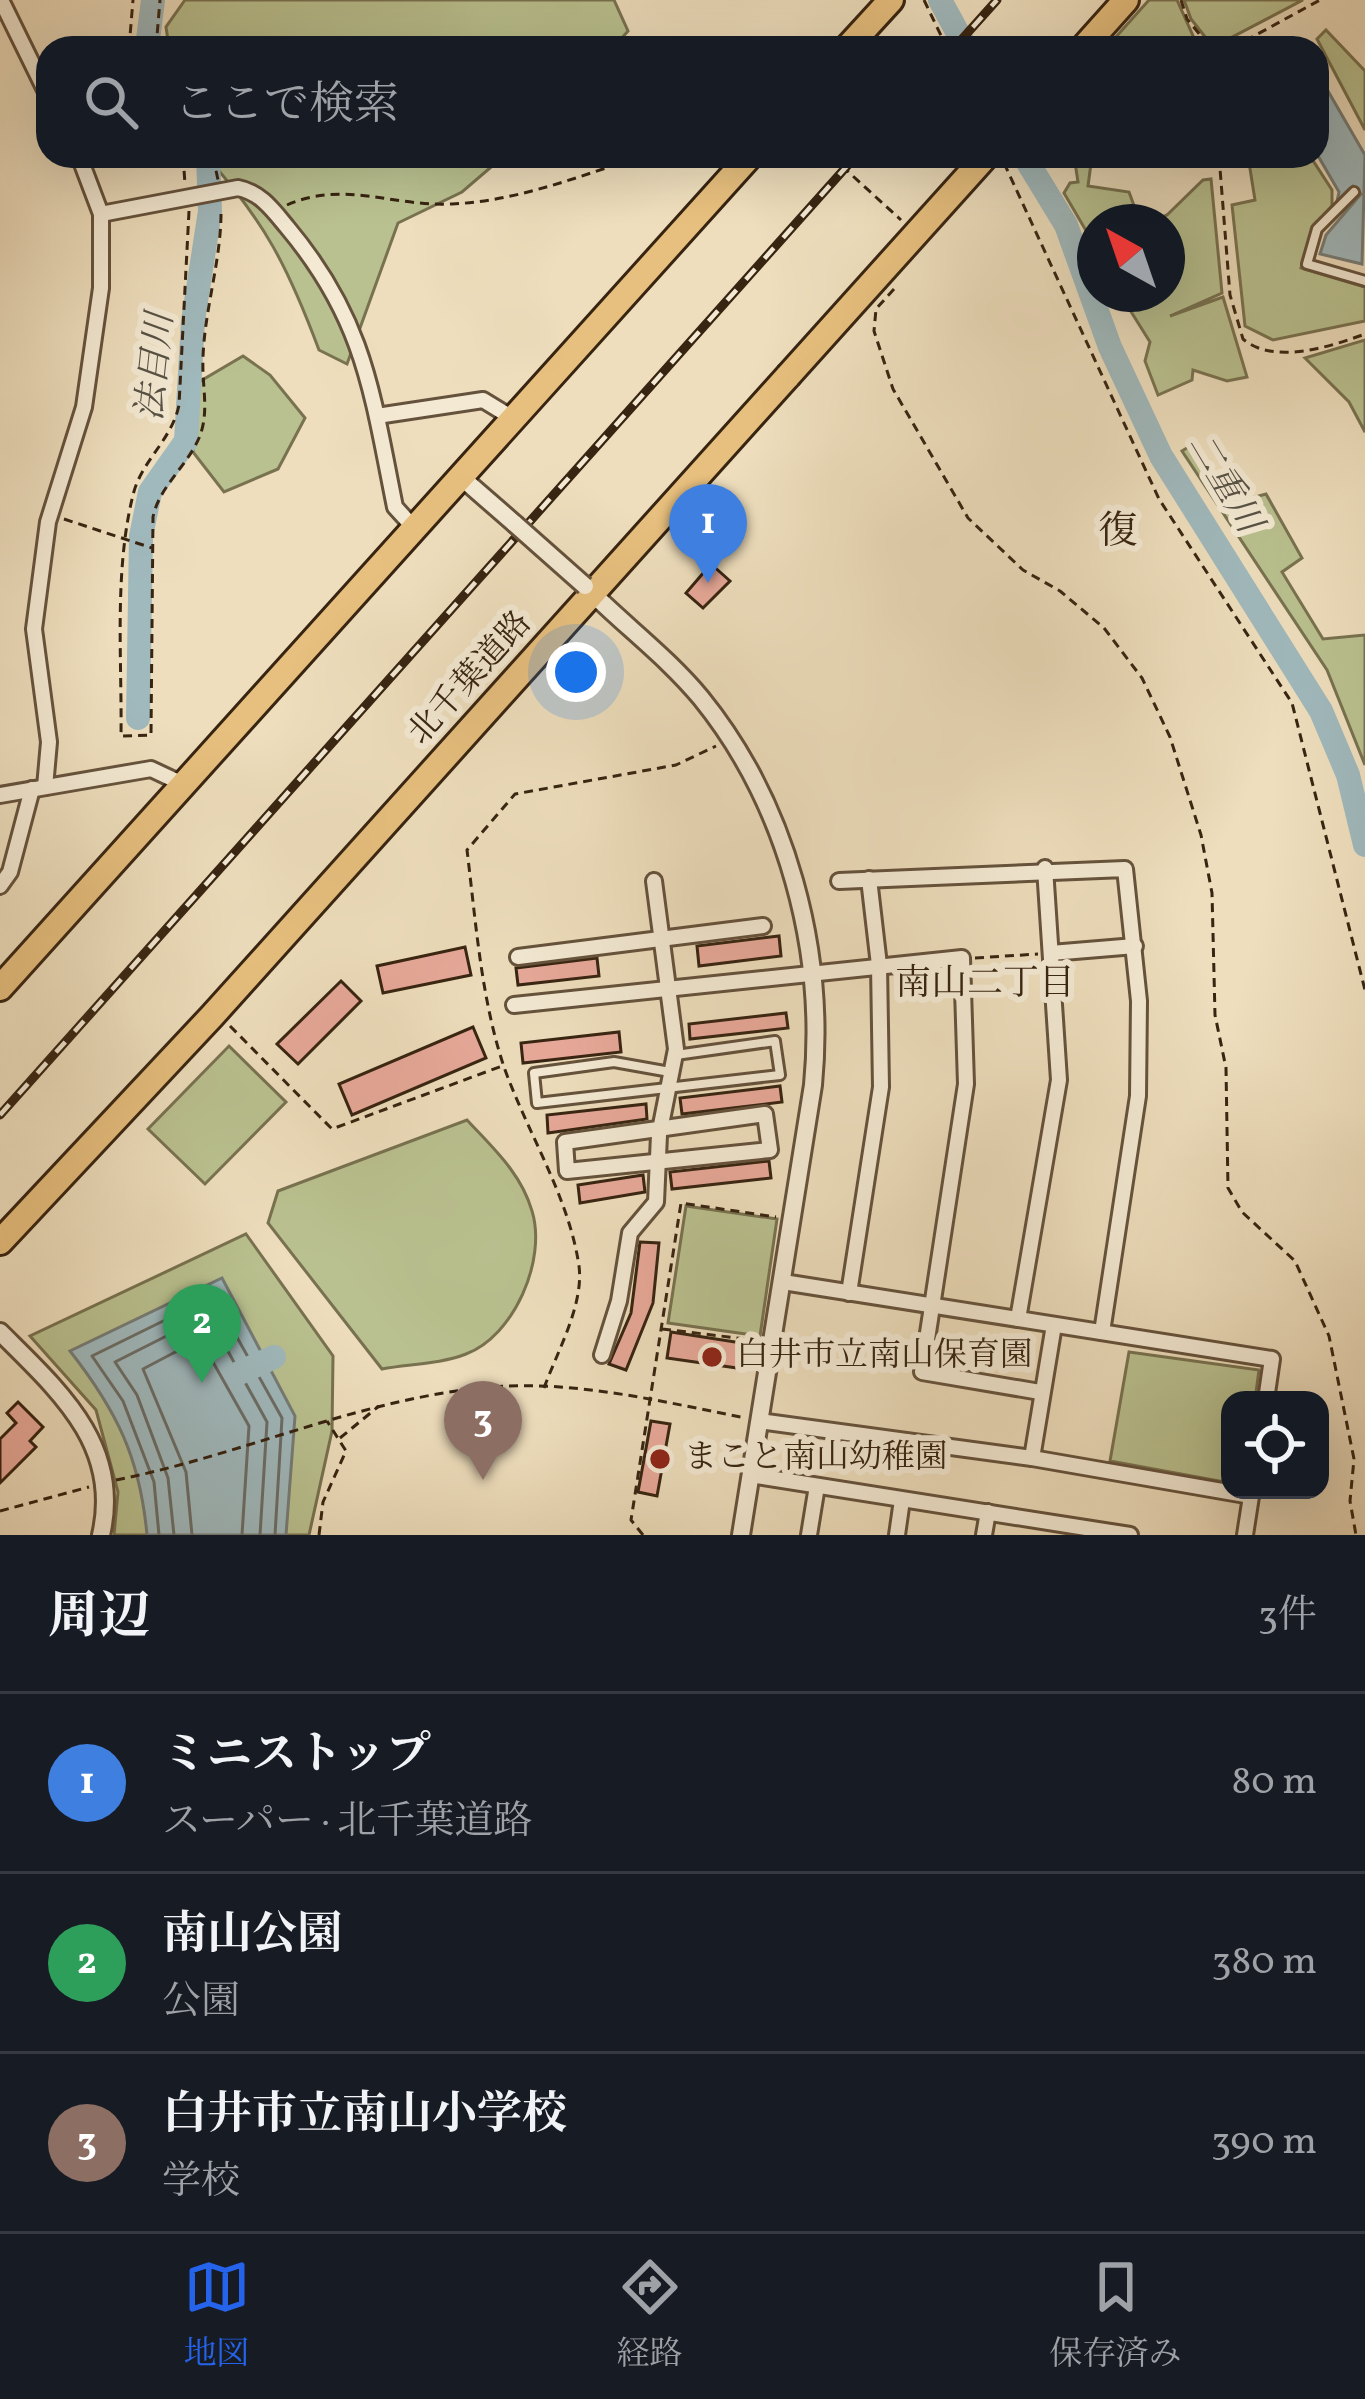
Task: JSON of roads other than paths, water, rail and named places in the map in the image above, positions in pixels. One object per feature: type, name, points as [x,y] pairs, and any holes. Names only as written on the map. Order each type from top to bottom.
[{"type":"highway","points":[[859,36],[891,0]]},
{"type":"highway","points":[[1094,36],[1126,0]]},
{"type":"highway","points":[[0,988],[415,529],[466,482],[514,419],[739,168]]},
{"type":"highway","name":"北千葉道路","points":[[0,1242],[212,1016],[589,590],[975,168]]},
{"type":"street","points":[[2,0],[36,71]]},
{"type":"street","points":[[0,886],[10,872],[39,788],[49,742],[34,629],[51,514],[84,407],[100,288],[101,214],[84,168]]},
{"type":"street","points":[[101,214],[220,189],[250,190],[274,211],[348,312],[377,416],[395,507],[415,529]]},
{"type":"street","points":[[377,416],[483,400],[514,419]]},
{"type":"street","points":[[466,482],[664,657],[729,739],[784,849],[814,970],[818,1034],[741,1535]]},
{"type":"street","points":[[0,795],[151,769],[185,785]]},
{"type":"street","points":[[1018,1318],[1060,1080],[1045,868]]},
{"type":"street","points":[[839,881],[1045,868],[1125,869],[1135,946],[1138,1096],[1102,1332]]},
{"type":"street","points":[[849,1293],[881,1087],[879,965],[869,879]]},
{"type":"street","points":[[602,1355],[619,1301],[630,1233],[656,1202],[660,1127],[675,1055],[654,881]]},
{"type":"street","points":[[518,956],[764,926]]},
{"type":"street","points":[[1051,953],[1135,946]]},
{"type":"street","points":[[514,1005],[962,958],[966,1084],[922,1372],[1040,1392]]},
{"type":"street","points":[[764,1114],[770,1150],[568,1171],[565,1142],[660,1127],[764,1114]]},
{"type":"street","points":[[782,1282],[1272,1359],[1267,1391]]},
{"type":"street","points":[[1032,1458],[1054,1325]]},
{"type":"street","points":[[0,1332],[84,1423],[106,1482],[101,1535]]},
{"type":"street","points":[[759,1421],[1221,1488]]},
{"type":"street","points":[[751,1475],[988,1512],[1071,1531],[1130,1535]]},
{"type":"street","points":[[809,1535],[817,1486]]},
{"type":"street","points":[[1245,1535],[1251,1499]]},
{"type":"street","points":[[897,1535],[902,1500]]},
{"type":"street","points":[[984,1535],[988,1512]]},
{"type":"lane","points":[[1354,192],[1317,229],[1307,264],[1365,280]]},
{"type":"lane","points":[[670,1072],[614,1063],[534,1073],[537,1103],[780,1075],[775,1042],[675,1055]]},
{"type":"water","points":[[1329,93],[1365,155],[1362,264],[1320,254],[1326,235],[1361,194],[1353,186],[1337,201],[1339,192],[1325,168],[1329,168]]},
{"type":"water","points":[[222,1278],[295,1416],[286,1535],[147,1535],[139,1482],[124,1437],[70,1351]]},
{"type":"waterway","name":"法目川","points":[[148,36],[153,0]]},
{"type":"waterway","name":"二重川","points":[[940,0],[960,36]]},
{"type":"waterway","name":"法目川","points":[[138,718],[141,536],[150,492],[186,441],[193,321],[210,211],[208,168]]},
{"type":"waterway","name":"二重川","points":[[1031,168],[1066,225],[1110,347],[1161,456],[1321,711],[1348,775],[1365,845]]},
{"type":"waterway","name":"法目川","points":[[237,1374],[274,1357]]},
{"type":"railway","points":[[965,36],[997,0]]},
{"type":"railway","points":[[0,1115],[845,168]]},
{"type":"place","name":"ミニストップ","points":[[708,583]]},
{"type":"place","name":"白井市立南山保育園","points":[[712,1357]]},
{"type":"place","name":"南山公園","points":[[202,1383]]},
{"type":"place","name":"まこと南山幼稚園","points":[[660,1459]]},
{"type":"place","name":"白井市立南山小学校","points":[[483,1480]]},
{"type":"district","name":"復","points":[[1118,533]]},
{"type":"district","name":"南山二丁目","points":[[985,985]]}]
